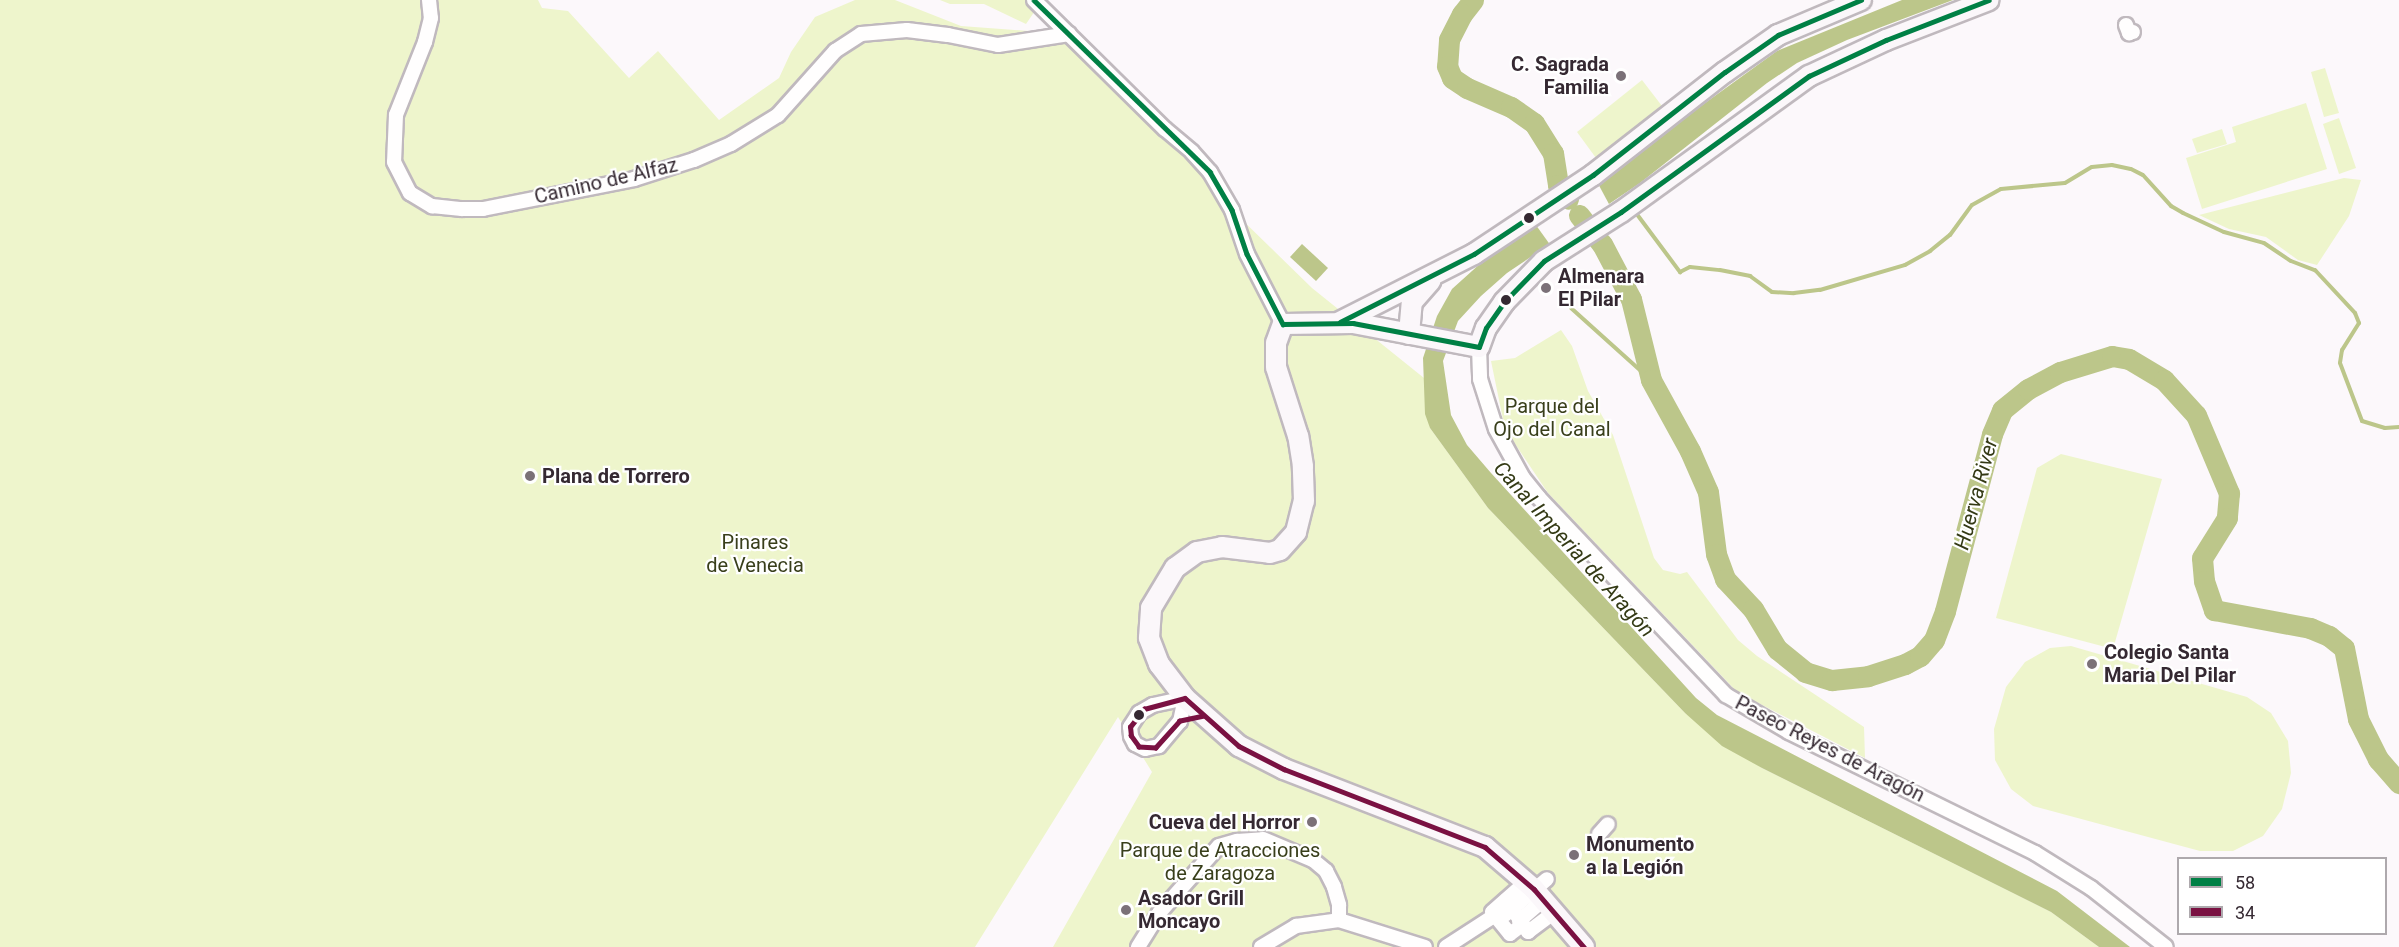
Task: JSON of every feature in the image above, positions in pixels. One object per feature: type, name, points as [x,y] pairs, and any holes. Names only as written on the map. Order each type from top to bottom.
[{"type":"street","name":"Camino de Alfaz","points":[[429,0],[430,18],[425,42],[396,115],[394,162],[410,193],[432,206],[462,209],[483,209],[634,179],[694,160],[731,144],[778,115],[835,51],[861,34],[907,30],[998,45],[1069,34]]},
{"type":"street","points":[[1034,0],[1210,172],[1232,210],[1247,254],[1283,324],[1276,343],[1276,367],[1302,452],[1304,483],[1301,518],[1296,532],[1280,550],[1259,553],[1222,547],[1209,549],[1187,558],[1166,580],[1151,608],[1149,638],[1159,664],[1185,698],[1239,746],[1284,769],[1485,847],[1541,892],[1584,947]]},
{"type":"street","points":[[1340,322],[1474,254],[1593,175],[1707,86],[1778,35],[1861,0]]},
{"type":"street","name":"Paseo Reyes de Aragón","points":[[1989,0],[1886,40],[1809,76],[1615,216],[1556,253],[1534,270],[1504,302],[1486,328],[1479,347],[1480,379],[1496,429],[1523,478],[1539,498],[1726,695],[1789,732],[2035,853],[2091,888],[2166,947]]},
{"type":"street","points":[[1415,335],[1412,302],[1439,273]]},
{"type":"street","points":[[1283,324],[1340,322],[1479,347]]},
{"type":"street","points":[[1185,698],[1180,720],[1156,748],[1139,747],[1131,736],[1133,721],[1144,709],[1159,703],[1185,698]]},
{"type":"street","points":[[1180,720],[1204,716]]},
{"type":"street","points":[[1138,947],[1159,914],[1219,846],[1237,841],[1263,839],[1313,860],[1326,871],[1334,887],[1339,905],[1339,920]]},
{"type":"street","points":[[1515,915],[1528,932],[1541,892]]},
{"type":"street","points":[[1446,947],[1502,924],[1541,892]]},
{"type":"street","points":[[1261,947],[1296,927],[1339,920],[1425,947]]},
{"type":"green space","name":"Pinares de Venecia","points":[[0,0],[538,0],[542,8],[568,11],[629,78],[658,51],[719,120],[779,78],[791,52],[815,17],[855,0],[895,0],[961,26],[1069,34],[1192,152],[1232,210],[1312,288],[1424,378],[1430,428],[1488,508],[1685,713],[1762,768],[2051,912],[2099,947],[1053,947],[1152,772],[1118,717],[975,947],[0,947]]},
{"type":"green space","points":[[940,0],[1031,0],[1039,5],[1026,24],[984,4],[950,4]]},
{"type":"green space","points":[[2325,68],[2339,113],[2324,117],[2311,72]]},
{"type":"green space","points":[[1642,80],[1662,106],[1596,158],[1577,132]]},
{"type":"green space","points":[[2306,103],[2327,169],[2202,209],[2186,158],[2236,142],[2232,127]]},
{"type":"green space","points":[[2339,118],[2356,168],[2339,174],[2323,124]]},
{"type":"green space","points":[[2222,129],[2227,144],[2197,153],[2192,139]]},
{"type":"green space","points":[[2344,178],[2361,180],[2349,216],[2317,265],[2298,260],[2266,237],[2229,229],[2199,215]]},
{"type":"green space","name":"Parque del Ojo del Canal","points":[[1561,330],[1572,346],[1588,391],[1613,435],[1654,558],[1663,570],[1680,574],[1687,572],[1738,640],[1757,656],[1864,727],[1865,758],[1737,692],[1548,493],[1505,429],[1491,361],[1515,358]]},
{"type":"green space","points":[[2061,454],[2162,479],[2113,649],[1996,618],[2037,468]]},
{"type":"green space","points":[[2071,646],[2247,697],[2271,713],[2288,741],[2291,773],[2282,809],[2263,836],[2233,851],[2200,851],[2033,806],[2011,789],[1995,760],[1994,729],[2006,687],[2025,662],[2050,648]]},
{"type":"shaded area","name":"Canal Imperial de Aragón","points":[[1902,0],[1953,0],[1847,40],[1797,63],[1767,83],[1640,183],[1507,273],[1481,296],[1458,321],[1443,361],[1451,415],[1467,445],[1491,473],[1696,698],[1717,715],[2057,891],[2130,947],[2099,947],[2051,912],[1722,746],[1685,713],[1488,508],[1430,428],[1425,414],[1423,358],[1437,316],[1452,289],[1492,253],[1625,161],[1777,51]]},
{"type":"shaded area","points":[[1302,244],[1328,268],[1316,281],[1290,257]]},
{"type":"pier","points":[[1595,178],[1610,206],[1551,246],[1533,221]]},
{"type":"waterway","name":"Huerva River","points":[[1473,0],[1462,14],[1449,40],[1447,66],[1452,78],[1467,88],[1511,107],[1534,123],[1553,153],[1558,185],[1568,199]]},
{"type":"waterway","points":[[1636,213],[1680,272],[1690,267],[1720,270],[1750,276],[1772,292],[1794,293],[1820,290],[1905,265],[1930,251],[1950,235],[1972,205],[2001,189],[2065,183],[2092,167],[2112,165],[2131,169],[2143,175],[2171,206],[2183,213],[2224,232],[2264,243],[2291,261],[2315,270],[2355,313],[2359,323],[2342,350],[2340,363],[2362,421],[2385,428],[2399,427]]},
{"type":"waterway","name":"Huerva River","points":[[1579,215],[1602,244],[1631,299],[1651,380],[1690,451],[1708,492],[1716,554],[1725,579],[1753,609],[1777,649],[1805,672],[1832,680],[1868,676],[1905,664],[1920,656],[1934,640],[1945,611],[1992,434],[2002,410],[2028,389],[2060,372],[2112,356],[2129,359],[2164,380],[2196,415],[2229,493],[2227,518],[2202,558],[2204,581],[2214,610],[2310,628],[2329,636],[2344,648],[2358,719],[2378,759],[2399,783]]},
{"type":"waterway","points":[[1571,308],[1651,380]]},
{"type":"transit line","name":"58","points":[[1034,0],[1210,172],[1232,210],[1247,254],[1283,324],[1353,323],[1479,347],[1486,328],[1504,302],[1544,261],[1621,212],[1809,76],[1886,40],[1989,0]]},
{"type":"transit line","name":"58","points":[[1340,322],[1474,254],[1593,175],[1725,72],[1778,35],[1861,0]]},
{"type":"transit line","name":"34","points":[[1204,716],[1180,721],[1156,748],[1139,747],[1131,736],[1130,727],[1144,709],[1185,698],[1239,746],[1284,769],[1485,847],[1534,889],[1584,947]]},
{"type":"place","name":"C. Sagrada Familia","points":[[1621,76]]},
{"type":"place","name":"Almenara El Pilar","points":[[1546,288]]},
{"type":"place","name":"Plana de Torrero","points":[[530,476]]},
{"type":"place","name":"Colegio Santa Maria Del Pilar","points":[[2092,664]]},
{"type":"place","name":"Cueva del Horror","points":[[1312,822]]},
{"type":"place","name":"Monumento a la Legión","points":[[1574,855]]},
{"type":"place","name":"Asador Grill Moncayo","points":[[1126,910]]},
{"type":"park label","name":"Parque de Atracciones de Zaragoza","points":[[1220,862]]}]
